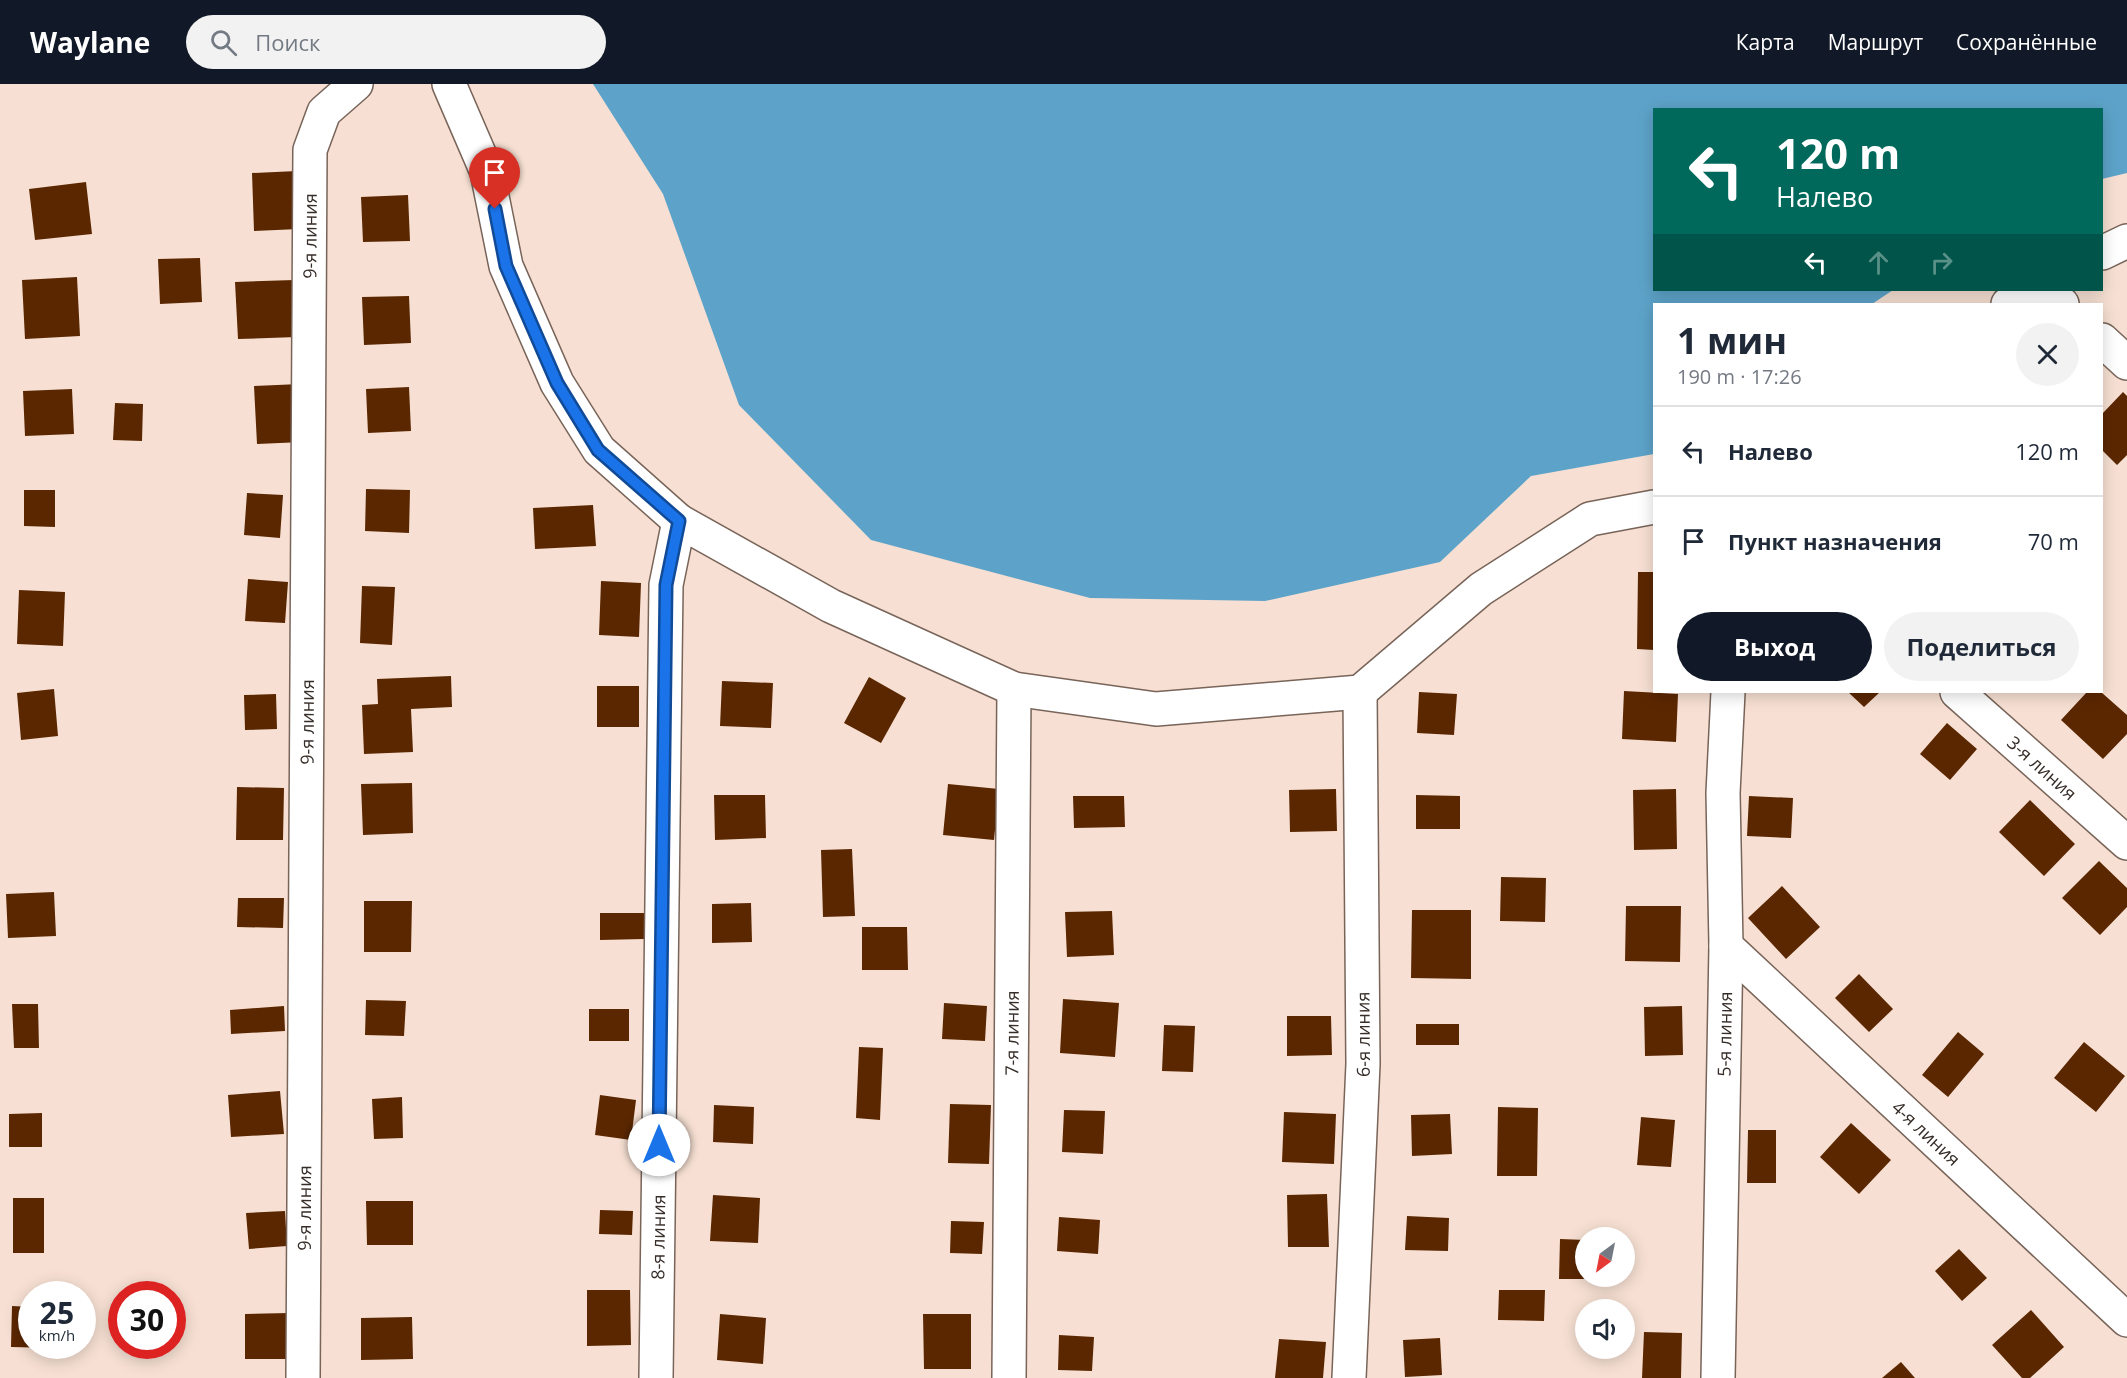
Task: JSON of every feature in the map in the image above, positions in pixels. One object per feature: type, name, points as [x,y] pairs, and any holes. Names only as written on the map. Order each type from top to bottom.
[{"type":"street","name":"9-я линия","points":[[303,1378],[310,150],[324,112],[356,84]]},
{"type":"street","points":[[449,84],[487,172],[506,266],[557,383],[598,450],[679,521],[831,606],[1014,689],[1156,709],[1360,692],[1481,589],[1590,519],[1653,507]]},
{"type":"street","points":[[2103,253],[2127,241]]},
{"type":"street","points":[[2010,303],[2029,291]]},
{"type":"street","points":[[2046,291],[2061,303]]},
{"type":"street","points":[[2103,341],[2127,363]]},
{"type":"street","name":"8-я линия","points":[[656,1378],[666,585],[679,521]]},
{"type":"street","name":"7-я линия","points":[[1009,1378],[1014,689]]},
{"type":"street","name":"6-я линия","points":[[1349,1378],[1363,1064],[1360,692]]},
{"type":"street","name":"5-я линия","points":[[1718,1378],[1726,946],[1723,793],[1728,693]]},
{"type":"street","name":"3-я линия","points":[[1958,693],[2127,843]]},
{"type":"street","name":"4-я линия","points":[[1726,946],[2127,1320]]},
{"type":"water","points":[[593,84],[2127,84],[2127,173],[2103,179],[2103,108],[1653,108],[1653,291],[1892,291],[1874,303],[1653,303],[1653,454],[1531,476],[1440,562],[1265,601],[1090,598],[871,540],[739,405],[663,194]]},
{"type":"building","points":[[297,171],[299,229],[254,231],[252,173]]},
{"type":"building","points":[[86,182],[92,234],[35,240],[29,189]]},
{"type":"building","points":[[408,195],[410,241],[363,242],[361,197]]},
{"type":"building","points":[[200,258],[202,302],[160,304],[158,259]]},
{"type":"building","points":[[77,277],[80,336],[25,339],[22,280]]},
{"type":"building","points":[[294,280],[297,337],[238,339],[235,282]]},
{"type":"building","points":[[409,296],[411,343],[364,345],[362,297]]},
{"type":"building","points":[[300,384],[303,442],[257,444],[254,386]]},
{"type":"building","points":[[409,387],[411,431],[368,433],[366,389]]},
{"type":"building","points":[[72,389],[74,434],[25,436],[23,391]]},
{"type":"building","points":[[2123,392],[2127,396],[2127,455],[2117,465],[2103,451],[2103,413]]},
{"type":"building","points":[[115,403],[143,404],[142,441],[113,440]]},
{"type":"building","points":[[366,489],[410,490],[409,533],[365,531]]},
{"type":"building","points":[[24,490],[55,490],[55,527],[24,526]]},
{"type":"building","points":[[247,493],[283,495],[280,538],[244,535]]},
{"type":"building","points":[[593,505],[596,546],[535,549],[533,508]]},
{"type":"building","points":[[1638,572],[1653,572],[1653,650],[1637,649]]},
{"type":"building","points":[[248,579],[288,582],[285,623],[245,621]]},
{"type":"building","points":[[601,581],[641,583],[639,637],[599,635]]},
{"type":"building","points":[[362,586],[395,587],[392,645],[360,643]]},
{"type":"building","points":[[19,590],[65,592],[63,646],[17,644]]},
{"type":"building","points":[[451,676],[452,707],[411,709],[413,752],[364,754],[362,705],[378,704],[377,679]]},
{"type":"building","points":[[869,677],[906,698],[881,743],[844,723]]},
{"type":"building","points":[[722,681],[773,683],[771,728],[720,726]]},
{"type":"building","points":[[597,686],[639,686],[639,727],[597,727]]},
{"type":"building","points":[[54,689],[58,736],[21,740],[17,693]]},
{"type":"building","points":[[1624,691],[1678,694],[1676,742],[1622,739]]},
{"type":"building","points":[[1419,692],[1457,694],[1454,735],[1417,733]]},
{"type":"building","points":[[1849,693],[1879,693],[1864,707]]},
{"type":"building","points":[[2086,693],[2102,693],[2127,715],[2127,734],[2103,759],[2061,720]]},
{"type":"building","points":[[276,694],[277,729],[245,730],[244,695]]},
{"type":"building","points":[[1947,723],[1977,749],[1950,780],[1920,754]]},
{"type":"building","points":[[412,783],[413,833],[363,835],[361,784]]},
{"type":"building","points":[[948,784],[999,789],[994,840],[943,835]]},
{"type":"building","points":[[237,787],[284,788],[283,840],[236,840]]},
{"type":"building","points":[[1336,789],[1337,831],[1290,832],[1289,790]]},
{"type":"building","points":[[1676,789],[1677,849],[1634,850],[1633,790]]},
{"type":"building","points":[[714,795],[765,795],[766,838],[715,840]]},
{"type":"building","points":[[1416,795],[1460,796],[1460,829],[1416,829]]},
{"type":"building","points":[[1073,796],[1124,796],[1125,827],[1074,828]]},
{"type":"building","points":[[1749,796],[1793,798],[1791,838],[1747,836]]},
{"type":"building","points":[[2030,800],[2075,844],[2044,876],[1999,832]]},
{"type":"building","points":[[852,849],[855,916],[823,917],[821,850]]},
{"type":"building","points":[[2099,861],[2127,888],[2127,907],[2100,935],[2062,898]]},
{"type":"building","points":[[1501,877],[1546,878],[1545,922],[1500,921]]},
{"type":"building","points":[[1782,886],[1820,927],[1786,959],[1748,918]]},
{"type":"building","points":[[54,892],[56,936],[8,938],[6,894]]},
{"type":"building","points":[[238,898],[284,898],[283,928],[237,927]]},
{"type":"building","points":[[364,901],[412,901],[411,952],[364,952]]},
{"type":"building","points":[[751,903],[752,942],[712,943],[712,904]]},
{"type":"building","points":[[1626,906],[1681,906],[1680,962],[1625,961]]},
{"type":"building","points":[[1412,910],[1471,910],[1471,979],[1411,978]]},
{"type":"building","points":[[1112,911],[1114,955],[1067,957],[1065,912]]},
{"type":"building","points":[[600,913],[644,913],[644,939],[600,940]]},
{"type":"building","points":[[862,927],[907,927],[908,970],[862,970]]},
{"type":"building","points":[[1859,974],[1893,1009],[1869,1032],[1835,998]]},
{"type":"building","points":[[1063,999],[1119,1003],[1115,1057],[1060,1053]]},
{"type":"building","points":[[366,1000],[406,1001],[404,1036],[365,1035]]},
{"type":"building","points":[[944,1003],[987,1006],[985,1041],[942,1039]]},
{"type":"building","points":[[12,1004],[38,1004],[39,1048],[14,1048]]},
{"type":"building","points":[[284,1006],[285,1031],[231,1034],[230,1010]]},
{"type":"building","points":[[1682,1006],[1683,1055],[1645,1056],[1644,1007]]},
{"type":"building","points":[[589,1009],[629,1009],[629,1041],[589,1041]]},
{"type":"building","points":[[1287,1016],[1331,1016],[1332,1055],[1287,1056]]},
{"type":"building","points":[[1416,1024],[1459,1024],[1459,1045],[1416,1045]]},
{"type":"building","points":[[1164,1025],[1195,1026],[1193,1072],[1162,1071]]},
{"type":"building","points":[[1958,1032],[1984,1054],[1948,1097],[1922,1075]]},
{"type":"building","points":[[2084,1042],[2125,1076],[2096,1112],[2054,1078]]},
{"type":"building","points":[[859,1047],[883,1048],[880,1120],[856,1118]]},
{"type":"building","points":[[280,1091],[284,1134],[231,1137],[228,1095]]},
{"type":"building","points":[[600,1095],[636,1100],[631,1140],[595,1135]]},
{"type":"building","points":[[402,1097],[403,1138],[374,1139],[372,1099]]},
{"type":"building","points":[[950,1104],[991,1105],[989,1164],[948,1163]]},
{"type":"building","points":[[714,1105],[754,1107],[753,1144],[713,1142]]},
{"type":"building","points":[[1498,1107],[1538,1108],[1537,1176],[1497,1176]]},
{"type":"building","points":[[1064,1110],[1105,1111],[1103,1154],[1062,1152]]},
{"type":"building","points":[[1284,1112],[1336,1114],[1334,1164],[1282,1162]]},
{"type":"building","points":[[42,1113],[42,1147],[9,1147],[9,1114]]},
{"type":"building","points":[[1450,1114],[1452,1154],[1412,1156],[1411,1115]]},
{"type":"building","points":[[1641,1117],[1675,1120],[1671,1167],[1637,1165]]},
{"type":"building","points":[[1851,1123],[1891,1160],[1859,1194],[1820,1157]]},
{"type":"building","points":[[1748,1130],[1776,1130],[1776,1183],[1747,1183]]},
{"type":"building","points":[[1327,1194],[1329,1247],[1288,1247],[1287,1195]]},
{"type":"building","points":[[713,1195],[760,1198],[758,1243],[710,1241]]},
{"type":"building","points":[[13,1198],[44,1198],[44,1253],[13,1253]]},
{"type":"building","points":[[366,1201],[413,1201],[413,1245],[367,1245]]},
{"type":"building","points":[[600,1210],[633,1211],[632,1235],[599,1234]]},
{"type":"building","points":[[285,1211],[287,1246],[249,1249],[246,1213]]},
{"type":"building","points":[[1407,1216],[1449,1218],[1448,1251],[1405,1250]]},
{"type":"building","points":[[1059,1217],[1100,1220],[1098,1254],[1057,1251]]},
{"type":"building","points":[[951,1221],[984,1222],[982,1254],[950,1253]]},
{"type":"building","points":[[1560,1239],[1575,1240],[1575,1279],[1559,1279]]},
{"type":"building","points":[[1959,1249],[1987,1278],[1962,1301],[1935,1271]]},
{"type":"building","points":[[587,1290],[630,1290],[631,1345],[587,1346]]},
{"type":"building","points":[[1499,1290],[1545,1290],[1544,1321],[1498,1320]]},
{"type":"building","points":[[12,1306],[18,1306],[18,1347],[11,1347]]},
{"type":"building","points":[[2031,1310],[2064,1347],[2030,1378],[2022,1378],[1992,1345]]},
{"type":"building","points":[[289,1313],[289,1359],[245,1359],[245,1314]]},
{"type":"building","points":[[720,1314],[766,1318],[763,1364],[717,1360]]},
{"type":"building","points":[[923,1314],[971,1314],[971,1369],[924,1369]]},
{"type":"building","points":[[412,1317],[413,1359],[361,1360],[361,1318]]},
{"type":"building","points":[[1644,1332],[1682,1333],[1681,1378],[1642,1378]]},
{"type":"building","points":[[1059,1335],[1094,1337],[1092,1371],[1058,1370]]},
{"type":"building","points":[[1440,1338],[1442,1375],[1405,1377],[1403,1340]]},
{"type":"building","points":[[1279,1339],[1326,1342],[1323,1378],[1275,1378]]},
{"type":"building","points":[[1901,1362],[1915,1378],[1882,1378]]},
{"type":"route","points":[[495,209],[506,266],[557,383],[598,450],[679,521],[666,585],[659,1145]]}]
